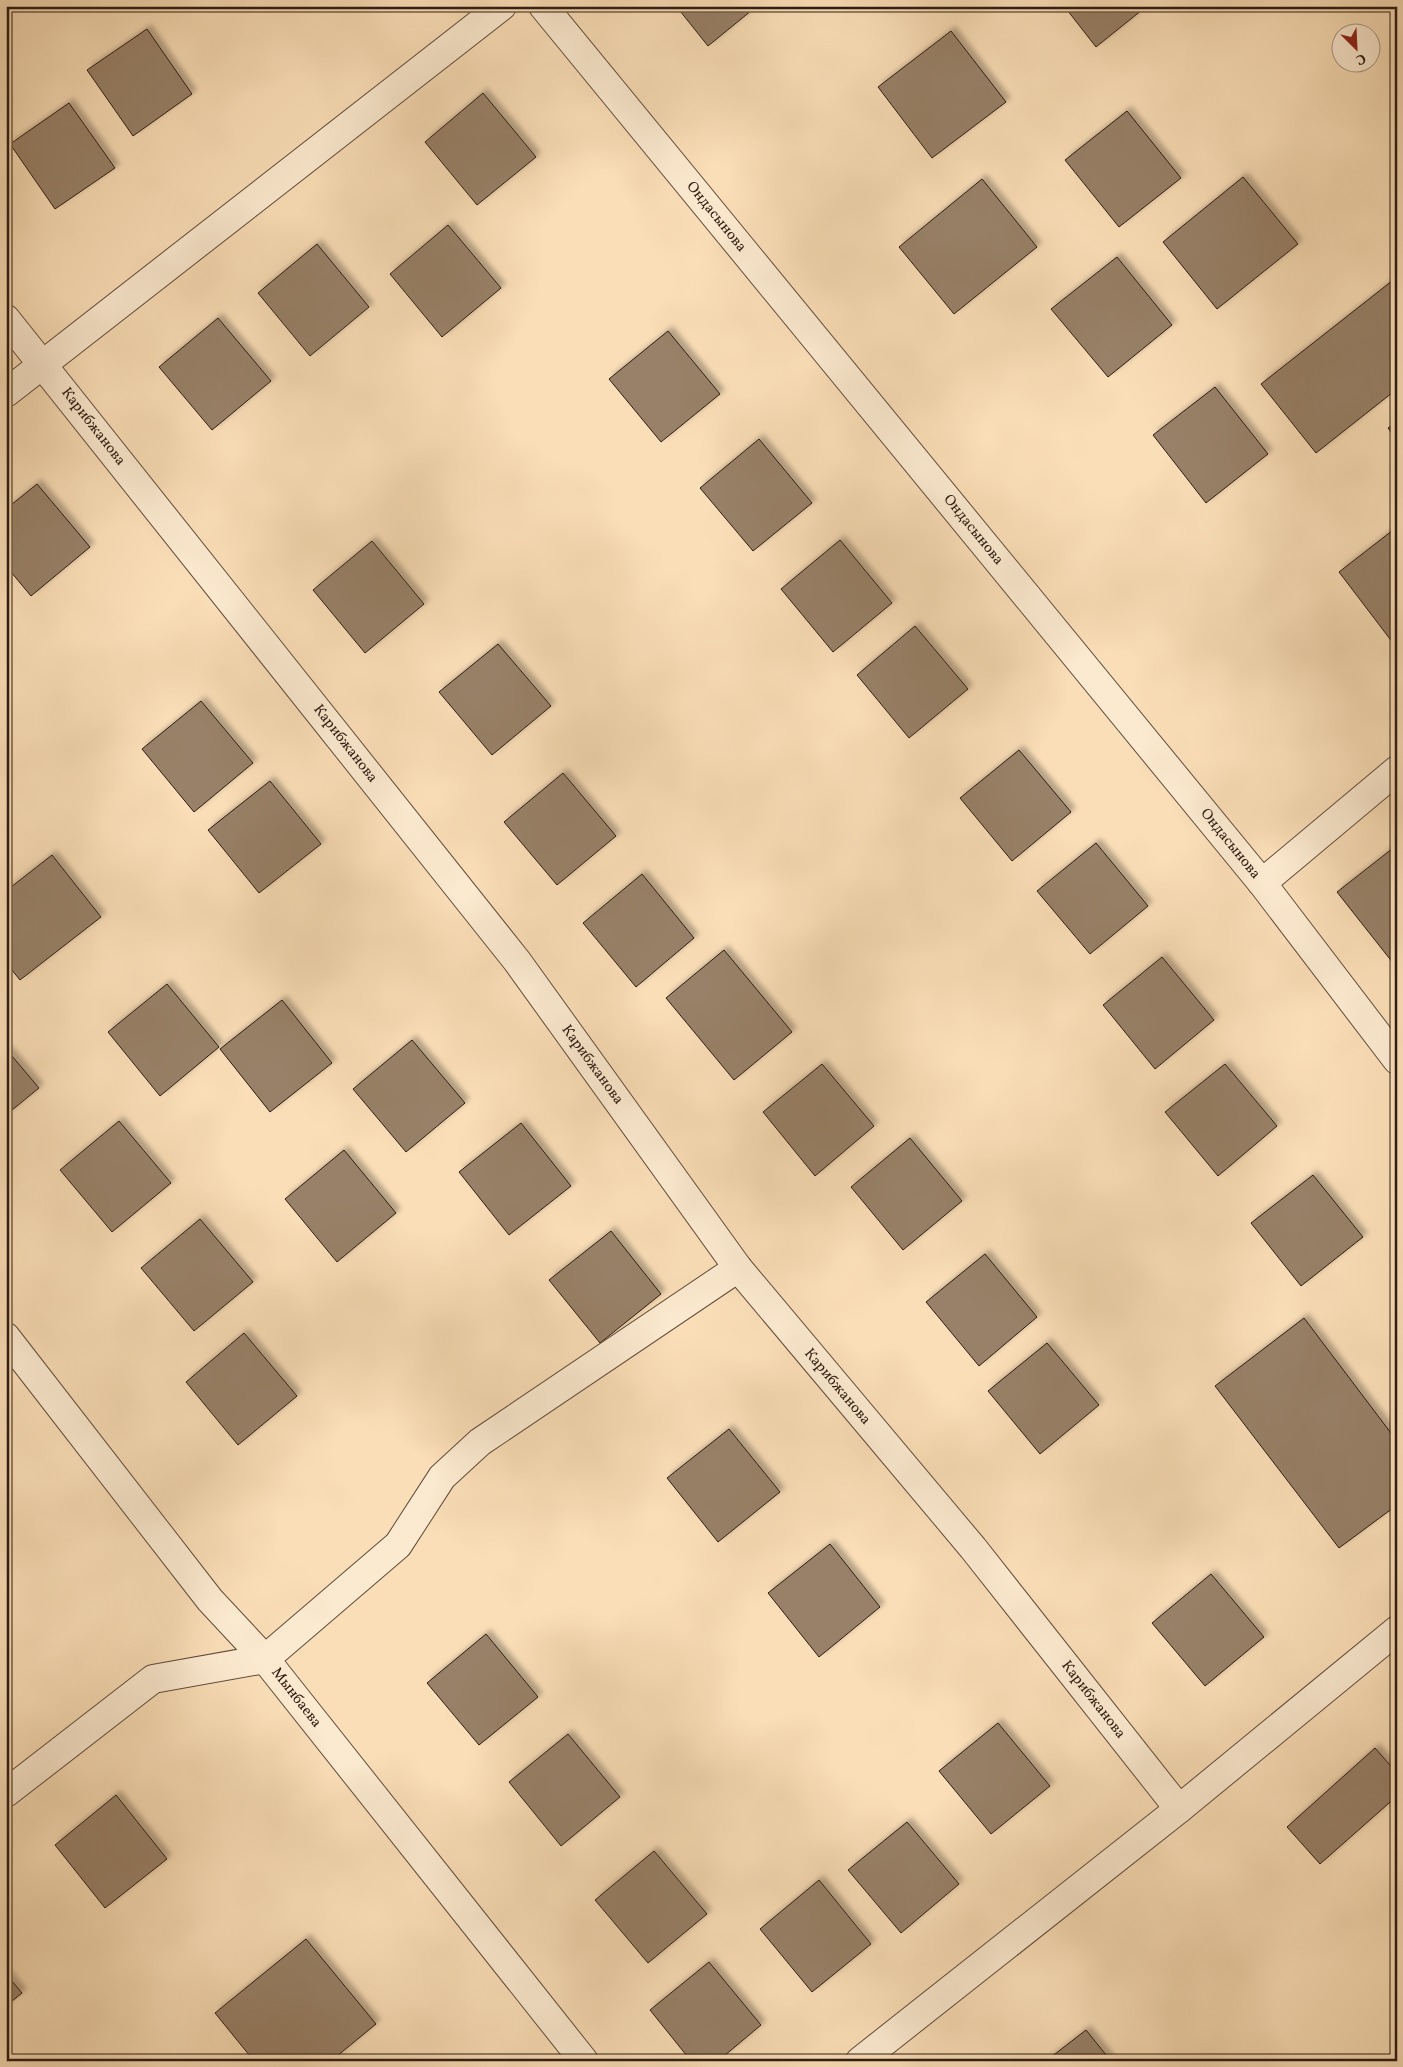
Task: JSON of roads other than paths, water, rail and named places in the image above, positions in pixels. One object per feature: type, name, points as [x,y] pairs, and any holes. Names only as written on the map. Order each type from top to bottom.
[{"type":"street","points":[[6,393],[502,6]]},
{"type":"street","name":"Ондасынова","points":[[543,6],[1262,883],[1397,1060]]},
{"type":"street","name":"Карибжанова","points":[[6,318],[517,961],[738,1268],[973,1548],[1179,1809]]},
{"type":"street","points":[[1262,883],[1397,770]]},
{"type":"street","points":[[6,1793],[153,1679],[265,1659],[398,1545],[442,1477],[480,1442],[738,1268]]},
{"type":"street","name":"Мынбаева","points":[[6,1337],[210,1600],[265,1659],[584,2061]]},
{"type":"street","points":[[860,2061],[1179,1809],[1397,1630]]}]
